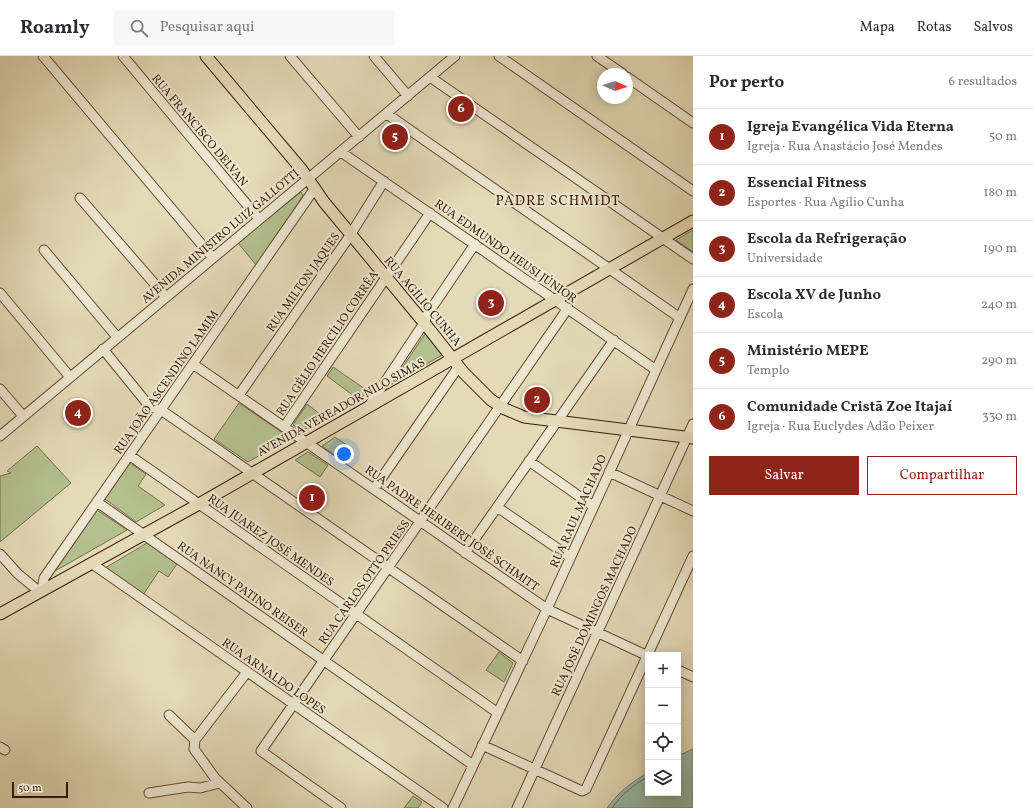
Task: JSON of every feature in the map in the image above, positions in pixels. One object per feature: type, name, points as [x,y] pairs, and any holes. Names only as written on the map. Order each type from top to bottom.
[{"type":"main road","name":"RUA AGÍLIO CUNHA","points":[[206,56],[308,178],[350,234],[477,388],[499,406],[523,417],[690,438]]},
{"type":"main road","name":"AVENIDA VEREADOR NILO SIMAS","points":[[0,614],[199,504],[369,406],[456,362],[555,300],[693,221]]},
{"type":"street","points":[[43,56],[213,258]]},
{"type":"street","name":"RUA FRANCISCO DELVAN","points":[[123,56],[259,219]]},
{"type":"street","points":[[290,56],[359,137]]},
{"type":"street","points":[[374,56],[408,96]]},
{"type":"street","name":"AVENIDA MINISTRO LUIZ GALLOTTI","points":[[0,436],[455,56]]},
{"type":"street","points":[[499,56],[693,191]]},
{"type":"street","points":[[597,56],[614,68]]},
{"type":"street","points":[[430,77],[693,260]]},
{"type":"street","points":[[633,81],[693,123]]},
{"type":"street","points":[[387,114],[680,318]]},
{"type":"street","name":"RUA EDMUNDO HEUSI JÚNIOR","points":[[341,152],[656,370]]},
{"type":"street","name":"RUA MILTON JAQUES","points":[[239,395],[350,234],[384,181]]},
{"type":"street","name":"RUA JOÃO ASCENDINO LAMIM","points":[[41,591],[44,578],[315,188]]},
{"type":"street","points":[[80,198],[166,297]]},
{"type":"street","name":"RUA GÉLIO HERCÍLIO CORRÊA","points":[[284,427],[380,289],[386,277],[430,213]]},
{"type":"street","points":[[369,406],[424,323],[427,315],[475,244]]},
{"type":"street","points":[[44,250],[117,338]]},
{"type":"street","name":"RUA RAUL MACHADO","points":[[453,808],[523,661],[680,318],[689,307],[693,289]]},
{"type":"street","points":[[0,293],[70,377]]},
{"type":"street","name":"RUA CARLOS OTTO PRIESS","points":[[341,808],[261,751],[568,308]]},
{"type":"street","points":[[465,553],[614,340]]},
{"type":"street","points":[[103,349],[150,407],[161,410],[523,661]]},
{"type":"street","points":[[374,489],[456,362]]},
{"type":"street","name":"RUA PADRE HERIBERT JOSÉ SCHMITT","points":[[193,364],[547,609],[645,655]]},
{"type":"street","points":[[0,389],[23,416]]},
{"type":"street","name":"RUA JOSÉ DOMINGOS MACHADO","points":[[517,808],[660,496],[690,438],[693,424]]},
{"type":"street","name":"RUA JUAREZ JOSÉ MENDES","points":[[129,455],[498,712]]},
{"type":"street","points":[[529,461],[594,506]]},
{"type":"street","points":[[609,472],[693,511]]},
{"type":"street","name":"RUA NANCY PATINO REISER","points":[[97,502],[473,766]]},
{"type":"street","points":[[497,507],[570,557]]},
{"type":"street","points":[[0,554],[18,574],[41,591]]},
{"type":"street","points":[[650,652],[693,556]]},
{"type":"street","name":"RUA ARNALDO LOPES","points":[[91,563],[443,808]]},
{"type":"street","points":[[482,745],[582,791],[586,789],[645,662]]},
{"type":"street","points":[[681,671],[693,677]]},
{"type":"street","points":[[195,740],[247,672]]},
{"type":"street","points":[[169,715],[195,740],[196,752],[220,783],[247,808]]},
{"type":"street","points":[[149,793],[188,787],[200,788],[220,783]]},
{"type":"shaded area","points":[[301,192],[303,196],[256,265],[238,243]]},
{"type":"shaded area","points":[[693,230],[693,252],[676,240]]},
{"type":"shaded area","points":[[425,334],[442,355],[390,385],[391,384]]},
{"type":"shaded area","points":[[333,367],[370,392],[358,399],[327,376]]},
{"type":"shaded area","points":[[239,403],[290,438],[248,462],[214,439]]},
{"type":"shaded area","points":[[307,404],[325,418],[302,431],[293,425]]},
{"type":"shaded area","points":[[335,437],[347,445],[338,458],[322,446]]},
{"type":"shaded area","points":[[37,446],[71,483],[0,542],[0,476],[11,473],[7,471]]},
{"type":"shaded area","points":[[308,452],[328,465],[320,477],[295,460]]},
{"type":"shaded area","points":[[130,463],[146,474],[138,486],[165,505],[136,522],[105,499]]},
{"type":"shaded area","points":[[97,510],[127,530],[55,571]]},
{"type":"shaded area","points":[[147,543],[177,564],[168,577],[159,571],[143,595],[105,568]]},
{"type":"shaded area","points":[[499,652],[513,663],[504,682],[486,670]]},
{"type":"shaded area","points":[[413,796],[422,802],[418,808],[404,808]]},
{"type":"water","points":[[693,749],[693,808],[607,808],[626,788],[645,775],[645,796],[681,796],[681,755]]},
{"type":"place","name":"Comunidade Cristã Zoe Itajaí","points":[[461,109]]},
{"type":"place","name":"Ministério MEPE","points":[[395,137]]},
{"type":"place","name":"Escola da Refrigeração","points":[[491,303]]},
{"type":"place","name":"Essencial Fitness","points":[[537,400]]},
{"type":"place","name":"Escola XV de Junho","points":[[78,413]]},
{"type":"place","name":"Igreja Evangélica Vida Eterna","points":[[312,498]]},
{"type":"district","name":"PADRE SCHMIDT","points":[[558,200]]}]
